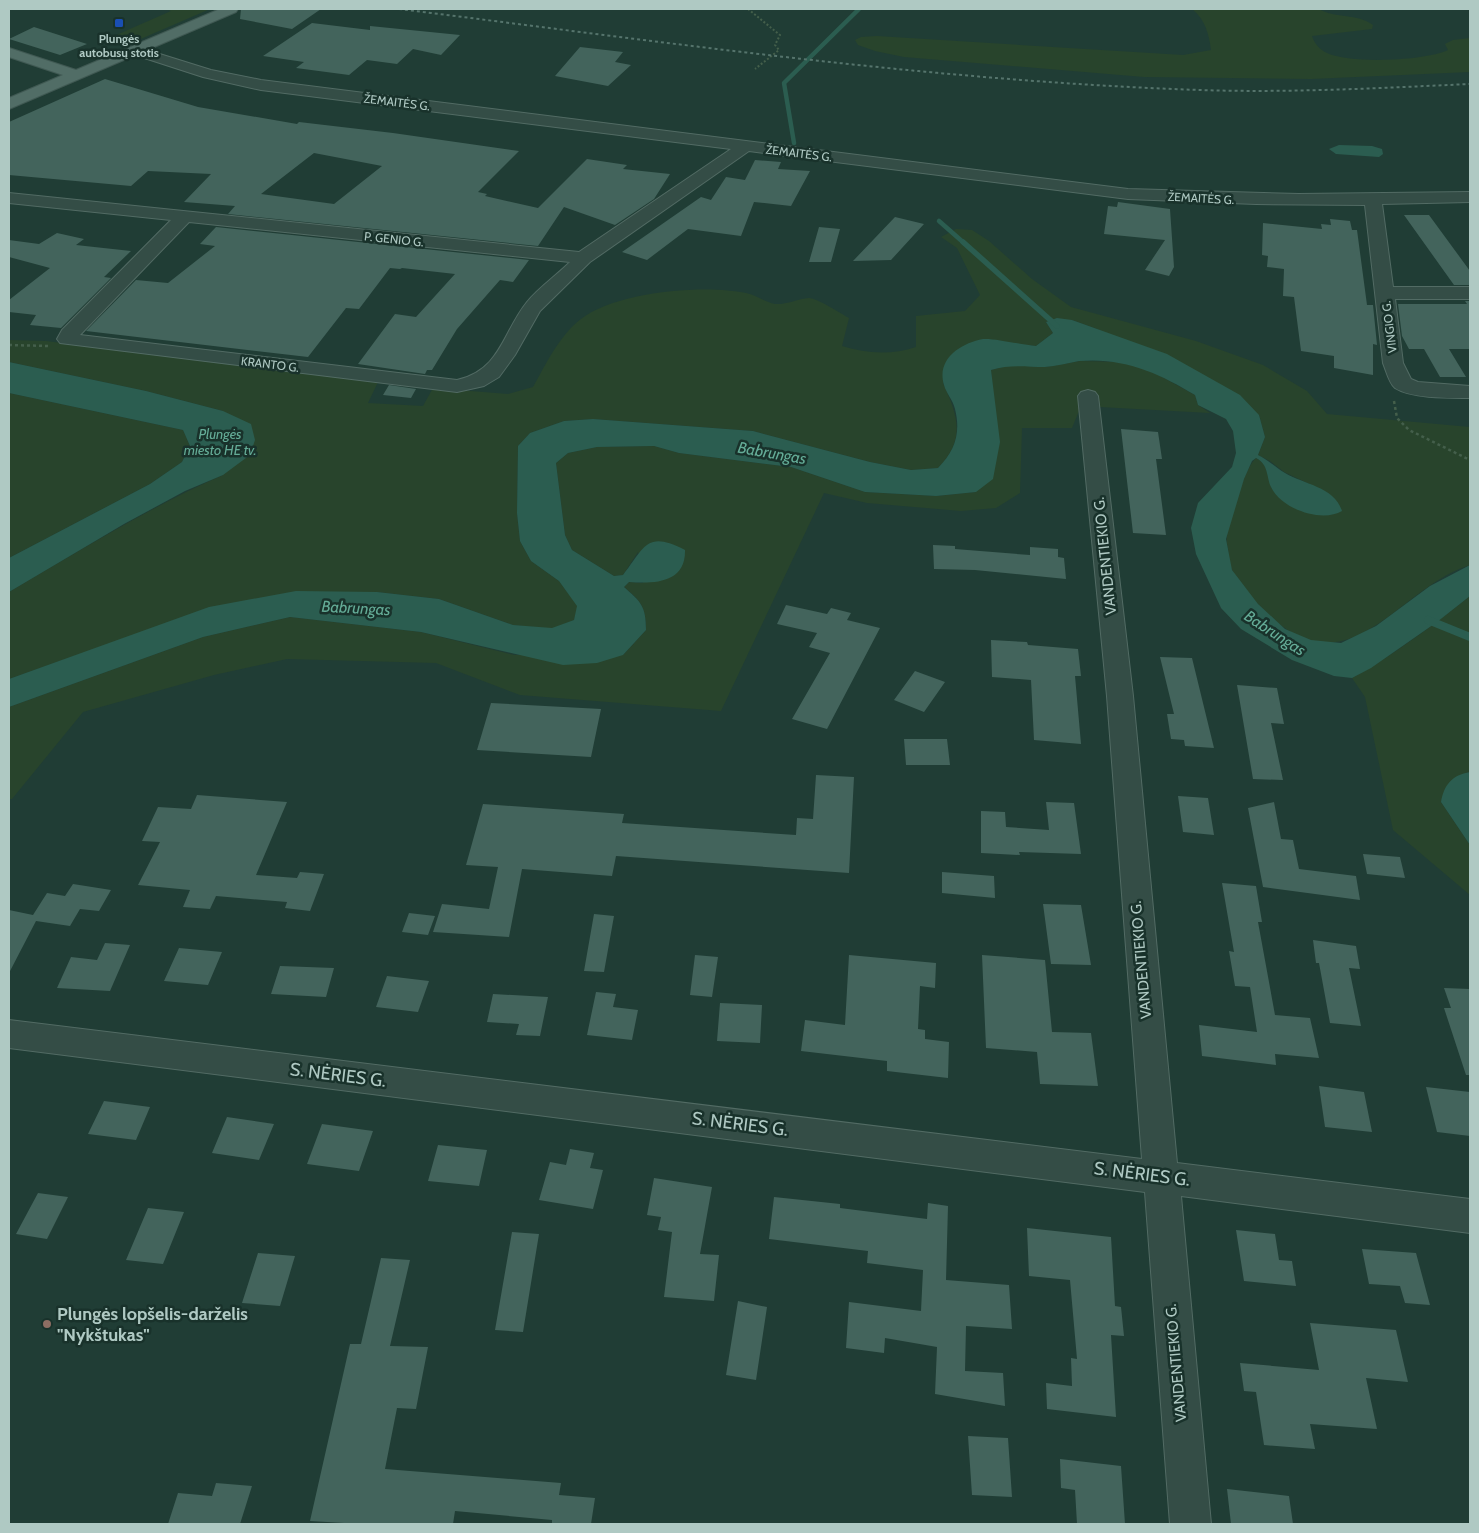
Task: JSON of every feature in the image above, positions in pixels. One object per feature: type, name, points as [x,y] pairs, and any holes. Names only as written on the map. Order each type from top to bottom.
[{"type":"main road","points":[[9,104],[231,9]]},
{"type":"main road","points":[[9,52],[76,74]]},
{"type":"street","name":"ŽEMAITĖS G.","points":[[134,50],[208,74],[261,84],[1128,194],[1219,199],[1373,200],[1470,197]]},
{"type":"street","points":[[583,258],[746,146]]},
{"type":"street","name":"P. GENIO G.","points":[[9,198],[583,258]]},
{"type":"street","name":"VINGIO G.","points":[[1373,200],[1393,363],[1402,383]]},
{"type":"street","points":[[68,339],[69,334],[184,217]]},
{"type":"street","name":"KRANTO G.","points":[[68,339],[457,386],[482,380],[497,367],[532,308],[545,293],[571,274],[583,258]]},
{"type":"street","points":[[1385,293],[1470,293]]},
{"type":"street","points":[[1402,383],[1424,390],[1470,392]]},
{"type":"street","name":"VANDENTIEKIO G.","points":[[1088,396],[1120,696],[1191,1524]]},
{"type":"street","name":"S. NĖRIES G.","points":[[9,1034],[1470,1216]]},
{"type":"path","points":[[748,9],[780,35],[775,45],[779,50],[755,70]]},
{"type":"path","points":[[9,345],[49,346],[68,339]]},
{"type":"path","points":[[1402,383],[1396,388],[1394,397],[1397,418],[1409,430],[1470,460]]},
{"type":"shaded area","points":[[166,9],[210,9],[136,41],[114,36],[171,11]]},
{"type":"shaded area","points":[[1192,9],[1319,9],[1332,14],[1367,21],[1373,25],[1372,29],[1312,36],[1324,52],[1352,59],[1388,60],[1423,57],[1448,50],[1445,44],[1453,40],[1470,38],[1470,72],[1311,79],[1144,77],[904,57],[875,51],[858,45],[855,40],[861,37],[877,36],[1183,55],[1211,50],[1206,27]]},
{"type":"shaded area","points":[[956,229],[972,230],[989,241],[1032,279],[1071,307],[1196,341],[1263,365],[1307,391],[1327,414],[1470,427],[1470,565],[1444,577],[1374,627],[1350,638],[1326,643],[1300,637],[1271,617],[1240,583],[1231,567],[1227,537],[1241,485],[1256,458],[1266,467],[1272,489],[1326,492],[1284,472],[1270,461],[1258,455],[1265,437],[1259,415],[1097,329],[1072,320],[1046,322],[1053,333],[1036,346],[1012,344],[943,383],[952,406],[957,427],[953,448],[938,468],[911,470],[870,462],[753,431],[593,419],[564,421],[530,433],[518,446],[517,513],[520,541],[531,561],[559,581],[578,606],[574,620],[552,629],[513,625],[439,599],[377,592],[80,654],[9,679],[9,592],[168,501],[223,475],[223,411],[146,391],[9,362],[9,340],[46,341],[378,382],[368,403],[423,406],[433,388],[508,394],[533,387],[560,342],[581,319],[615,302],[660,292],[707,289],[728,290],[750,294],[775,304],[809,298],[823,303],[849,318],[842,346],[870,352],[907,350],[916,347],[916,316],[965,311],[980,295],[957,248],[941,237]]},
{"type":"shaded area","points":[[1080,361],[1124,362],[1155,373],[1195,395],[1198,405],[1210,413],[1081,406],[1072,428],[1022,428],[1020,493],[996,508],[961,511],[867,503],[824,493],[721,711],[520,695],[436,663],[287,659],[214,675],[83,712],[12,799],[9,799],[9,707],[203,637],[290,617],[421,632],[514,655],[623,655],[646,630],[644,610],[635,596],[624,587],[629,582],[643,583],[638,552],[623,575],[614,576],[572,550],[565,535],[556,463],[568,453],[597,447],[654,446],[679,453],[791,467],[865,492],[936,496],[976,492],[993,393],[991,370],[1010,365],[1046,367]]},
{"type":"shaded area","points":[[9,393],[183,430],[190,446],[182,462],[150,484],[9,558]]},
{"type":"shaded area","points":[[1470,596],[1470,772],[1466,773],[1441,802],[1470,845],[1470,895],[1393,830],[1365,697],[1352,678],[1398,650]]},
{"type":"water","points":[[1339,145],[1372,146],[1382,149],[1383,154],[1379,157],[1336,154],[1329,149]]},
{"type":"water","name":"Babrungas","points":[[1057,318],[1072,320],[1167,354],[1240,395],[1259,415],[1265,437],[1258,455],[1292,477],[1318,487],[1333,496],[1342,511],[1324,515],[1303,512],[1284,502],[1276,495],[1271,487],[1265,467],[1256,458],[1252,461],[1244,479],[1226,539],[1232,570],[1258,604],[1285,629],[1311,640],[1341,643],[1376,626],[1430,586],[1470,565],[1470,596],[1437,622],[1371,668],[1352,678],[1334,676],[1292,660],[1241,629],[1221,608],[1196,554],[1191,528],[1198,503],[1232,467],[1236,453],[1233,431],[1226,419],[1198,405],[1195,395],[1168,380],[1126,364],[1095,360],[1045,367],[1011,366],[991,370],[1000,442],[993,479],[976,492],[936,496],[865,492],[791,467],[679,453],[654,446],[597,447],[568,453],[556,463],[565,535],[572,550],[614,576],[623,575],[648,544],[662,542],[685,550],[684,561],[674,575],[658,581],[629,582],[624,587],[635,597],[644,610],[646,630],[623,655],[597,663],[563,665],[421,632],[290,617],[203,637],[9,707],[9,679],[209,607],[296,591],[377,592],[439,599],[513,625],[552,628],[574,620],[577,606],[559,581],[531,561],[520,541],[517,513],[518,446],[530,433],[564,421],[593,419],[753,431],[870,462],[911,470],[938,468],[949,455],[957,434],[955,409],[945,388],[942,376],[947,360],[959,348],[983,339],[1036,346],[1053,333],[1046,322]]},
{"type":"water","name":"Plungės miesto HE tv.","points":[[9,362],[146,391],[223,411],[251,424],[255,440],[250,455],[223,475],[185,491],[124,524],[9,592],[9,558],[150,484],[182,462],[190,446],[183,430],[9,393]]},
{"type":"water","points":[[1470,772],[1470,845],[1441,802],[1444,791],[1450,782],[1464,773]]},
{"type":"building","points":[[241,9],[321,9],[292,29],[240,19]]},
{"type":"building","points":[[312,23],[370,30],[370,26],[460,35],[441,55],[413,49],[397,64],[367,60],[349,75],[296,68],[304,62],[263,56]]},
{"type":"building","points":[[34,27],[87,44],[60,55],[9,39]]},
{"type":"building","points":[[580,47],[623,52],[615,62],[631,65],[608,86],[555,76]]},
{"type":"building","points":[[105,79],[198,107],[297,124],[299,122],[393,133],[519,151],[478,192],[487,194],[485,196],[538,208],[587,159],[627,165],[623,169],[670,174],[654,199],[615,225],[564,207],[538,246],[228,214],[235,206],[184,202],[211,174],[148,171],[131,186],[9,175],[9,122]],"holes":[[[314,153],[382,166],[334,204],[261,194]]]},
{"type":"building","points":[[755,160],[781,162],[778,169],[810,171],[791,206],[754,202],[741,236],[688,229],[647,260],[622,252],[701,197],[711,200],[726,177],[745,180]]},
{"type":"building","points":[[1118,202],[1170,209],[1174,267],[1169,276],[1145,270],[1165,240],[1104,234],[1108,206],[1117,207]]},
{"type":"building","points":[[1404,215],[1429,215],[1470,271],[1470,285],[1454,285]]},
{"type":"building","points":[[895,217],[924,224],[891,260],[853,261]]},
{"type":"building","points":[[1330,219],[1350,221],[1352,230],[1357,230],[1367,305],[1373,305],[1377,345],[1373,344],[1373,375],[1334,368],[1334,356],[1301,351],[1294,297],[1283,296],[1284,269],[1267,267],[1268,256],[1262,255],[1263,223],[1322,229],[1321,224],[1331,225]]},
{"type":"building","points":[[216,227],[529,260],[513,282],[500,280],[457,329],[432,370],[427,370],[425,374],[358,364],[395,314],[416,317],[455,274],[390,268],[359,309],[346,308],[308,357],[86,331],[136,280],[168,283],[215,246],[200,244]]},
{"type":"building","points":[[819,227],[840,229],[831,262],[809,262]]},
{"type":"building","points":[[57,233],[84,239],[76,245],[131,251],[104,277],[111,278],[61,328],[30,325],[36,315],[9,312],[9,300],[50,268],[9,257],[9,240],[39,244]]},
{"type":"building","points":[[1465,301],[1470,301],[1470,349],[1449,349],[1466,377],[1440,377],[1424,349],[1409,349],[1402,336],[1398,304],[1467,304]]},
{"type":"building","points":[[389,385],[416,389],[411,398],[383,395]]},
{"type":"building","points":[[1121,429],[1158,432],[1162,459],[1156,459],[1166,535],[1133,533]]},
{"type":"building","points":[[933,545],[955,546],[955,549],[1030,555],[1030,547],[1058,549],[1058,557],[1064,558],[1066,579],[975,570],[934,569]]},
{"type":"building","points":[[786,605],[827,614],[831,608],[851,613],[847,620],[880,628],[827,729],[792,719],[830,653],[809,647],[817,633],[777,624]]},
{"type":"building","points":[[991,640],[1027,642],[1028,645],[1078,649],[1081,676],[1075,676],[1081,744],[1034,740],[1031,680],[992,677]]},
{"type":"building","points":[[1160,657],[1192,658],[1214,748],[1185,746],[1184,740],[1171,739],[1167,714],[1174,714]]},
{"type":"building","points":[[915,671],[945,682],[924,712],[894,700]]},
{"type":"building","points":[[1237,685],[1277,688],[1284,724],[1271,723],[1283,780],[1253,779]]},
{"type":"building","points":[[491,703],[601,709],[591,757],[477,750]]},
{"type":"building","points":[[904,739],[947,739],[950,765],[906,765]]},
{"type":"building","points":[[816,775],[854,777],[849,873],[616,856],[612,876],[522,869],[509,937],[433,932],[442,904],[489,909],[498,867],[466,865],[483,804],[624,814],[622,823],[796,835],[797,818],[813,819]]},
{"type":"building","points":[[197,795],[287,802],[256,875],[297,878],[300,872],[324,874],[310,911],[285,908],[287,902],[216,896],[210,909],[183,907],[190,890],[138,885],[160,842],[142,841],[158,807],[191,809]]},
{"type":"building","points":[[1178,796],[1208,798],[1214,835],[1183,832]]},
{"type":"building","points":[[1046,802],[1074,803],[1081,854],[1019,852],[1020,855],[981,853],[981,811],[1005,812],[1006,827],[1049,830]]},
{"type":"building","points":[[1274,802],[1281,839],[1293,840],[1299,869],[1356,876],[1360,900],[1263,887],[1248,808]]},
{"type":"building","points":[[1363,854],[1400,857],[1405,878],[1367,874]]},
{"type":"building","points":[[942,872],[994,876],[995,898],[942,893]]},
{"type":"building","points":[[1222,883],[1256,886],[1262,922],[1258,922],[1275,1015],[1310,1018],[1319,1058],[1275,1054],[1276,1065],[1202,1056],[1199,1025],[1257,1032],[1250,987],[1235,986],[1229,951],[1234,952]]},
{"type":"building","points":[[73,884],[111,890],[99,911],[80,909],[70,926],[36,921],[9,973],[9,910],[33,915],[47,893],[65,896]]},
{"type":"building","points":[[1043,904],[1081,905],[1091,965],[1051,964]]},
{"type":"building","points":[[409,913],[435,916],[428,935],[402,932]]},
{"type":"building","points":[[594,914],[614,916],[604,972],[584,971]]},
{"type":"building","points":[[1313,940],[1356,946],[1360,969],[1349,968],[1361,1026],[1330,1023],[1319,963],[1316,963]]},
{"type":"building","points":[[105,943],[130,945],[110,991],[57,988],[71,957],[97,960]]},
{"type":"building","points":[[179,948],[222,952],[208,985],[164,981]]},
{"type":"building","points":[[695,955],[718,957],[712,997],[690,995]]},
{"type":"building","points":[[849,955],[936,963],[935,988],[920,986],[918,1029],[925,1030],[925,1039],[949,1042],[948,1078],[887,1071],[887,1061],[801,1051],[805,1020],[845,1025]]},
{"type":"building","points":[[982,955],[1045,960],[1052,1032],[1091,1033],[1098,1086],[1040,1084],[1037,1052],[986,1048]]},
{"type":"building","points":[[280,966],[334,968],[326,997],[271,994]]},
{"type":"building","points":[[387,976],[429,981],[418,1012],[376,1007]]},
{"type":"building","points":[[1444,988],[1470,989],[1470,1075],[1466,1075],[1444,1008],[1451,1008]]},
{"type":"building","points":[[596,992],[616,994],[613,1007],[638,1010],[632,1040],[587,1035]]},
{"type":"building","points":[[493,994],[548,997],[540,1036],[516,1035],[519,1024],[487,1022]]},
{"type":"building","points":[[720,1003],[762,1005],[760,1043],[717,1041]]},
{"type":"building","points":[[1319,1086],[1364,1092],[1372,1132],[1325,1127]]},
{"type":"building","points":[[1426,1087],[1470,1092],[1470,1136],[1437,1132]]},
{"type":"building","points":[[104,1101],[150,1107],[136,1140],[88,1134]]},
{"type":"building","points":[[227,1117],[274,1124],[259,1160],[212,1153]]},
{"type":"building","points":[[322,1124],[373,1131],[359,1171],[307,1164]]},
{"type":"building","points":[[438,1145],[487,1150],[479,1186],[428,1181]]},
{"type":"building","points":[[570,1149],[594,1153],[590,1168],[603,1170],[593,1209],[539,1200],[550,1162],[566,1165]]},
{"type":"building","points":[[654,1178],[712,1187],[700,1254],[719,1255],[714,1301],[664,1297],[672,1232],[658,1230],[661,1217],[647,1215]]},
{"type":"building","points":[[38,1193],[68,1197],[47,1239],[16,1234]]},
{"type":"building","points":[[774,1197],[840,1204],[840,1208],[927,1219],[928,1203],[948,1206],[946,1280],[1009,1285],[1012,1329],[966,1326],[965,1371],[1003,1373],[1005,1406],[935,1394],[937,1347],[885,1338],[884,1353],[846,1348],[849,1302],[921,1311],[923,1270],[867,1263],[868,1251],[769,1239]]},
{"type":"building","points":[[148,1208],[184,1212],[163,1264],[126,1260]]},
{"type":"building","points":[[1027,1228],[1111,1237],[1115,1306],[1121,1307],[1124,1336],[1111,1335],[1116,1417],[1047,1409],[1046,1383],[1072,1386],[1071,1358],[1077,1359],[1070,1280],[1029,1276]]},
{"type":"building","points":[[1236,1230],[1275,1234],[1279,1260],[1292,1261],[1296,1286],[1244,1281]]},
{"type":"building","points":[[512,1232],[539,1234],[523,1332],[495,1330]]},
{"type":"building","points":[[1362,1249],[1416,1253],[1430,1305],[1405,1303],[1400,1286],[1369,1284]]},
{"type":"building","points":[[258,1253],[295,1256],[280,1306],[242,1303]]},
{"type":"building","points":[[381,1258],[410,1260],[390,1346],[428,1347],[416,1409],[397,1408],[385,1469],[561,1483],[559,1495],[595,1498],[591,1524],[552,1524],[552,1520],[455,1511],[453,1524],[361,1524],[310,1521],[350,1344],[361,1344]]},
{"type":"building","points":[[738,1301],[767,1307],[756,1380],[726,1375]]},
{"type":"building","points":[[1310,1323],[1396,1330],[1408,1382],[1366,1378],[1377,1429],[1310,1424],[1315,1449],[1264,1445],[1256,1392],[1244,1391],[1240,1363],[1319,1370]]},
{"type":"building","points":[[968,1436],[1008,1438],[1012,1497],[972,1495]]},
{"type":"building","points":[[1060,1459],[1121,1466],[1125,1524],[1077,1524],[1075,1490],[1061,1488]]},
{"type":"building","points":[[216,1483],[252,1486],[240,1524],[168,1524],[178,1493],[212,1496]]},
{"type":"building","points":[[1227,1489],[1289,1496],[1293,1524],[1231,1524]]},
{"type":"waterway","points":[[794,143],[784,83],[859,9]]},
{"type":"waterway","points":[[939,221],[964,243]]},
{"type":"waterway","points":[[963,242],[1057,326]]},
{"type":"waterway","points":[[1428,620],[1470,637]]},
{"type":"railway","points":[[399,9],[698,47],[999,78],[1200,90],[1268,91],[1470,84]]},
{"type":"place","name":"Plungės autobusų stotis","points":[[119,23]]},
{"type":"place","name":"Plungės lopšelis-darželis \"Nykštukas\"","points":[[47,1324]]}]
